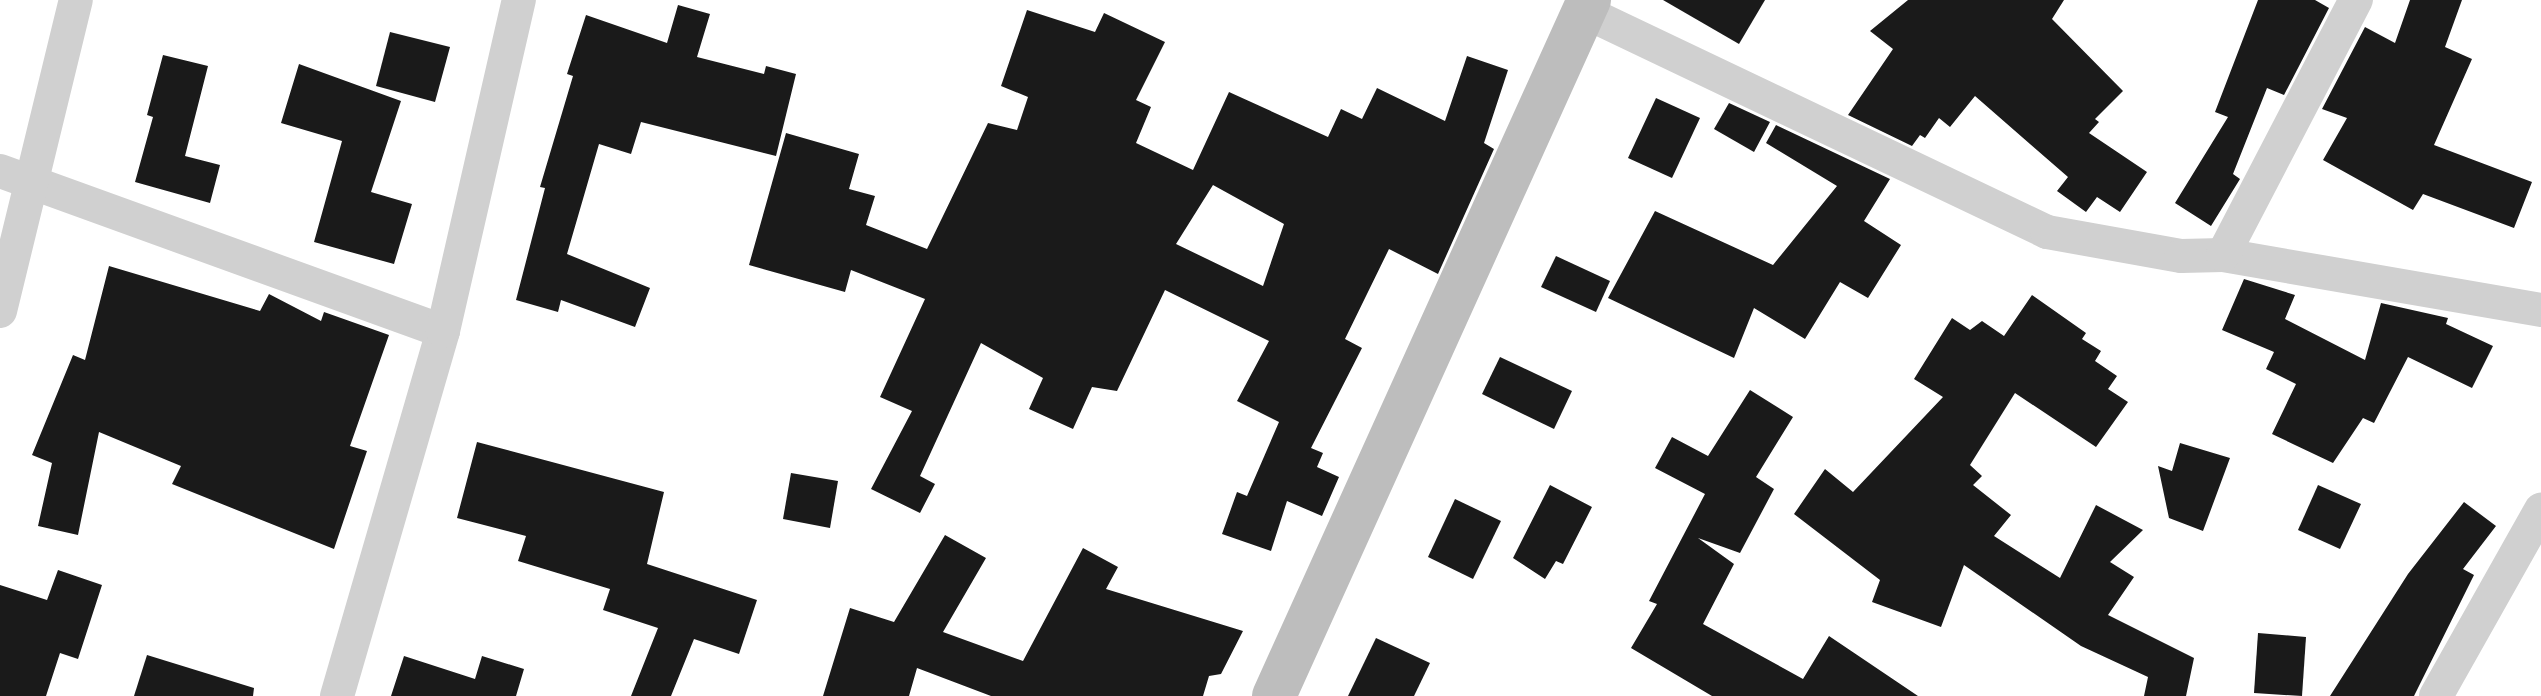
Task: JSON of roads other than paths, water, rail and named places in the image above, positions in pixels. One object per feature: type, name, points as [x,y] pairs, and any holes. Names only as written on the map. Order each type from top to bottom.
[{"type":"street","points":[[0,311],[76,0]]},
{"type":"street","points":[[337,696],[443,331],[519,0]]},
{"type":"street","points":[[2223,255],[2356,0]]},
{"type":"street","points":[[1285,692],[1587,6],[2047,232],[2181,256],[2223,255],[2541,310]]},
{"type":"street","points":[[0,171],[443,331]]},
{"type":"street","points":[[2436,696],[2541,510]]}]
